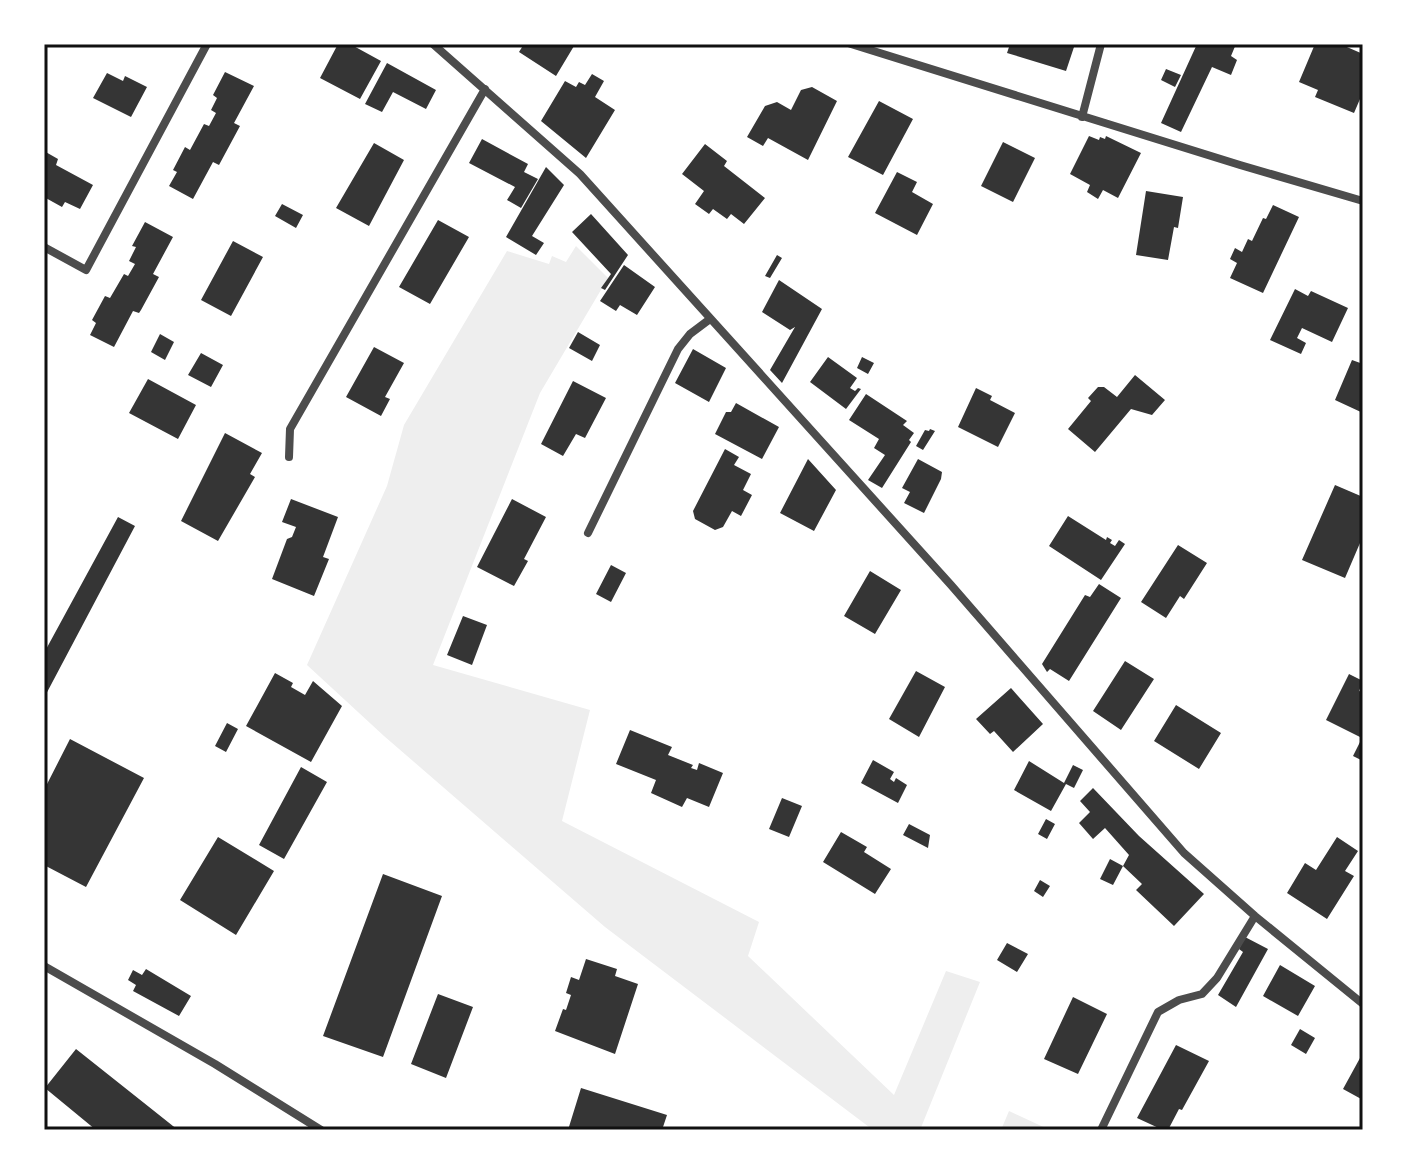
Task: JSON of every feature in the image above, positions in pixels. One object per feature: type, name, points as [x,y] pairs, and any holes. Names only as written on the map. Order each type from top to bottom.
[{"type":"street","points":[[44,247],[86,270],[207,44]]},
{"type":"street","points":[[433,44],[580,174],[951,585],[1184,853],[1363,1004]]},
{"type":"street","points":[[851,44],[1363,201]]},
{"type":"street","points":[[1082,117],[1101,44]]},
{"type":"street","points":[[289,457],[290,429],[485,89]]},
{"type":"street","points":[[588,533],[678,349],[690,334],[710,319]]},
{"type":"street","points":[[1101,1130],[1158,1012],[1179,1000],[1202,994],[1217,978],[1255,916]]},
{"type":"street","points":[[44,966],[215,1064],[321,1130]]},
{"type":"shaded area","points":[[576,246],[608,278],[540,393],[433,665],[590,710],[562,821],[759,922],[748,956],[894,1095],[946,971],[980,982],[920,1130],[873,1130],[605,927],[384,736],[307,665],[387,486],[404,425],[507,251],[549,264],[552,256],[566,262]]},
{"type":"shaded area","points":[[1009,1111],[1050,1130],[1001,1130]]},
{"type":"building","points":[[338,44],[350,44],[381,61],[360,99],[320,78]]},
{"type":"building","points":[[524,44],[574,46],[556,76],[519,52]]},
{"type":"building","points":[[1010,44],[1075,44],[1066,71],[1007,53]]},
{"type":"building","points":[[1197,44],[1236,44],[1231,56],[1237,60],[1231,75],[1212,67],[1181,132],[1161,123]]},
{"type":"building","points":[[1315,44],[1340,44],[1363,54],[1363,92],[1354,113],[1315,97],[1318,90],[1299,82]]},
{"type":"building","points":[[387,63],[436,90],[426,109],[393,92],[382,112],[365,104]]},
{"type":"building","points":[[1166,69],[1181,75],[1175,87],[1161,80]]},
{"type":"building","points":[[225,72],[254,86],[234,123],[240,126],[219,165],[213,162],[193,199],[169,186],[177,172],[173,170],[185,147],[190,150],[204,124],[209,126],[216,113],[211,110],[217,98],[213,95]]},
{"type":"building","points":[[107,73],[123,81],[125,76],[147,87],[131,117],[93,98]]},
{"type":"building","points":[[592,74],[604,81],[595,97],[615,110],[586,158],[541,121],[565,81],[576,87],[579,82],[585,85]]},
{"type":"building","points":[[812,87],[837,101],[808,160],[768,138],[763,146],[747,137],[765,106],[777,102],[791,110],[801,90]]},
{"type":"building","points":[[879,101],[913,119],[883,175],[848,157]]},
{"type":"building","points":[[1089,136],[1099,140],[1106,136],[1141,153],[1118,198],[1103,190],[1098,199],[1087,192],[1090,185],[1070,174]]},
{"type":"building","points":[[482,139],[528,164],[524,172],[538,179],[521,208],[507,200],[515,187],[469,163]]},
{"type":"building","points":[[1003,142],[1035,158],[1013,202],[981,186]]},
{"type":"building","points":[[374,143],[404,160],[369,226],[336,208]]},
{"type":"building","points":[[705,144],[727,161],[724,166],[765,198],[744,224],[731,214],[727,219],[713,209],[709,214],[695,204],[704,191],[682,174]]},
{"type":"building","points":[[44,151],[58,159],[56,165],[93,185],[80,209],[65,202],[62,207],[44,197]]},
{"type":"building","points":[[546,167],[564,185],[532,236],[544,243],[536,255],[506,237]]},
{"type":"building","points":[[897,172],[917,182],[912,192],[933,204],[917,235],[875,213]]},
{"type":"building","points":[[1146,191],[1183,197],[1168,260],[1136,255]]},
{"type":"building","points":[[282,204],[303,215],[296,228],[275,216]]},
{"type":"building","points":[[1273,205],[1299,217],[1263,293],[1230,278],[1237,263],[1230,259],[1235,248],[1242,252],[1248,239],[1252,241]]},
{"type":"building","points":[[591,214],[628,255],[605,290],[601,288],[611,274],[572,232]]},
{"type":"building","points":[[438,220],[469,237],[430,304],[399,287]]},
{"type":"building","points":[[145,222],[173,237],[153,274],[159,277],[139,313],[133,311],[114,347],[90,335],[96,323],[92,320],[105,296],[110,298],[124,274],[128,276],[135,264],[129,261],[136,247],[132,246]]},
{"type":"building","points":[[233,241],[263,257],[231,316],[201,300]]},
{"type":"building","points":[[777,255],[782,258],[770,278],[765,276]]},
{"type":"building","points":[[624,265],[655,287],[637,315],[620,305],[616,311],[600,301]]},
{"type":"building","points":[[779,280],[822,309],[782,383],[770,370],[795,327],[790,330],[762,312]]},
{"type":"building","points":[[1295,289],[1308,296],[1311,291],[1348,308],[1332,342],[1302,328],[1297,338],[1306,343],[1301,354],[1270,340]]},
{"type":"building","points":[[578,332],[600,345],[592,361],[569,348]]},
{"type":"building","points":[[160,334],[174,342],[165,360],[151,352]]},
{"type":"building","points":[[374,347],[404,363],[385,397],[390,399],[381,416],[346,397]]},
{"type":"building","points":[[693,349],[726,368],[709,402],[675,383]]},
{"type":"building","points":[[201,353],[223,365],[211,387],[188,375]]},
{"type":"building","points":[[828,357],[857,378],[850,388],[855,391],[861,389],[846,409],[810,382]]},
{"type":"building","points":[[862,357],[874,363],[868,374],[857,368]]},
{"type":"building","points":[[1352,360],[1363,364],[1363,413],[1335,400]]},
{"type":"building","points":[[1135,375],[1165,400],[1152,415],[1131,409],[1095,452],[1068,429],[1091,401],[1088,398],[1098,387],[1104,387],[1117,397]]},
{"type":"building","points":[[148,379],[196,405],[178,439],[129,413]]},
{"type":"building","points":[[573,381],[606,398],[585,438],[576,434],[563,456],[541,444]]},
{"type":"building","points":[[976,388],[992,396],[990,400],[1015,413],[998,447],[958,427]]},
{"type":"building","points":[[866,394],[907,421],[903,425],[914,433],[882,488],[868,480],[885,455],[874,448],[879,439],[849,420]]},
{"type":"building","points":[[736,403],[779,427],[762,459],[715,434],[726,412],[731,412]]},
{"type":"building","points":[[925,430],[935,431],[923,450],[916,446]]},
{"type":"building","points":[[225,433],[262,453],[250,474],[255,477],[218,541],[181,521]]},
{"type":"building","points":[[725,449],[739,457],[734,465],[751,474],[743,490],[752,495],[741,516],[732,511],[723,527],[715,530],[695,519],[693,511]]},
{"type":"building","points":[[808,459],[836,490],[814,531],[780,513]]},
{"type":"building","points":[[918,459],[942,472],[924,513],[904,503],[910,492],[902,488]]},
{"type":"building","points":[[1335,485],[1363,497],[1363,536],[1345,578],[1302,560]]},
{"type":"building","points":[[291,499],[338,517],[323,557],[329,559],[314,596],[272,579],[287,539],[292,537],[296,527],[282,522]]},
{"type":"building","points":[[512,499],[546,517],[514,586],[477,567]]},
{"type":"building","points":[[1068,516],[1106,540],[1107,537],[1112,540],[1110,543],[1115,546],[1119,540],[1125,544],[1101,580],[1049,546]]},
{"type":"building","points":[[118,517],[135,526],[44,698],[44,653]]},
{"type":"building","points":[[1178,545],[1207,563],[1184,599],[1180,596],[1166,618],[1141,602]]},
{"type":"building","points":[[611,565],[626,573],[611,602],[596,594]]},
{"type":"building","points":[[870,571],[901,590],[875,634],[844,616]]},
{"type":"building","points":[[1099,584],[1121,598],[1069,681],[1050,669],[1047,672],[1042,664],[1085,595],[1090,597]]},
{"type":"building","points":[[463,616],[487,625],[472,665],[447,655]]},
{"type":"building","points":[[1125,661],[1154,679],[1121,730],[1093,711]]},
{"type":"building","points":[[916,671],[945,687],[919,737],[889,719]]},
{"type":"building","points":[[275,673],[293,683],[291,687],[305,695],[313,681],[342,706],[311,762],[246,726]]},
{"type":"building","points":[[1349,674],[1363,681],[1359,691],[1363,692],[1363,761],[1353,756],[1362,738],[1326,720]]},
{"type":"building","points":[[1011,688],[1043,724],[1013,752],[994,731],[990,734],[976,719]]},
{"type":"building","points":[[1176,705],[1221,733],[1199,769],[1154,741]]},
{"type":"building","points":[[227,723],[238,729],[226,752],[215,746]]},
{"type":"building","points":[[630,730],[672,747],[668,755],[693,765],[691,768],[697,770],[699,763],[723,773],[709,807],[687,798],[682,807],[651,793],[656,780],[616,764]]},
{"type":"building","points":[[70,739],[144,778],[86,887],[44,865],[44,790]]},
{"type":"building","points":[[873,760],[894,772],[890,779],[894,782],[896,778],[907,785],[898,803],[861,783]]},
{"type":"building","points":[[1029,761],[1064,783],[1073,765],[1083,770],[1074,788],[1066,784],[1051,811],[1014,790]]},
{"type":"building","points":[[301,767],[327,782],[284,859],[259,845]]},
{"type":"building","points":[[1093,788],[1139,836],[1204,894],[1174,926],[1136,890],[1142,884],[1123,866],[1129,855],[1105,828],[1093,839],[1079,823],[1090,812],[1080,801]]},
{"type":"building","points":[[782,798],[802,806],[789,837],[769,829]]},
{"type":"building","points":[[1046,819],[1055,824],[1047,839],[1038,834]]},
{"type":"building","points":[[909,824],[930,835],[928,848],[903,835]]},
{"type":"building","points":[[841,832],[867,847],[864,852],[891,869],[875,894],[823,862]]},
{"type":"building","points":[[218,837],[274,871],[236,935],[180,900]]},
{"type":"building","points":[[1337,837],[1358,851],[1345,871],[1354,876],[1327,919],[1287,893],[1305,863],[1316,870]]},
{"type":"building","points":[[1110,859],[1123,866],[1113,885],[1100,879]]},
{"type":"building","points":[[383,874],[442,896],[383,1057],[323,1036]]},
{"type":"building","points":[[1040,880],[1050,886],[1043,897],[1034,891]]},
{"type":"building","points":[[1245,937],[1268,949],[1236,1007],[1218,995],[1243,952],[1239,949]]},
{"type":"building","points":[[1007,943],[1028,954],[1017,972],[997,960]]},
{"type":"building","points":[[586,959],[617,969],[615,976],[638,984],[615,1054],[555,1031],[571,995],[566,993],[571,977],[579,980]]},
{"type":"building","points":[[1280,965],[1315,986],[1298,1016],[1263,996]]},
{"type":"building","points":[[146,969],[191,996],[179,1016],[133,991],[136,985],[128,980],[133,970],[142,975]]},
{"type":"building","points":[[438,994],[473,1007],[446,1078],[411,1064]]},
{"type":"building","points":[[1073,997],[1107,1014],[1078,1074],[1044,1059]]},
{"type":"building","points":[[1300,1029],[1315,1038],[1306,1054],[1291,1045]]},
{"type":"building","points":[[1176,1045],[1209,1061],[1182,1110],[1179,1109],[1168,1130],[1163,1130],[1137,1118]]},
{"type":"building","points":[[76,1049],[178,1130],[96,1130],[45,1088]]},
{"type":"building","points":[[1360,1058],[1363,1060],[1363,1100],[1343,1089]]},
{"type":"building","points":[[581,1088],[667,1115],[662,1130],[568,1130]]}]
